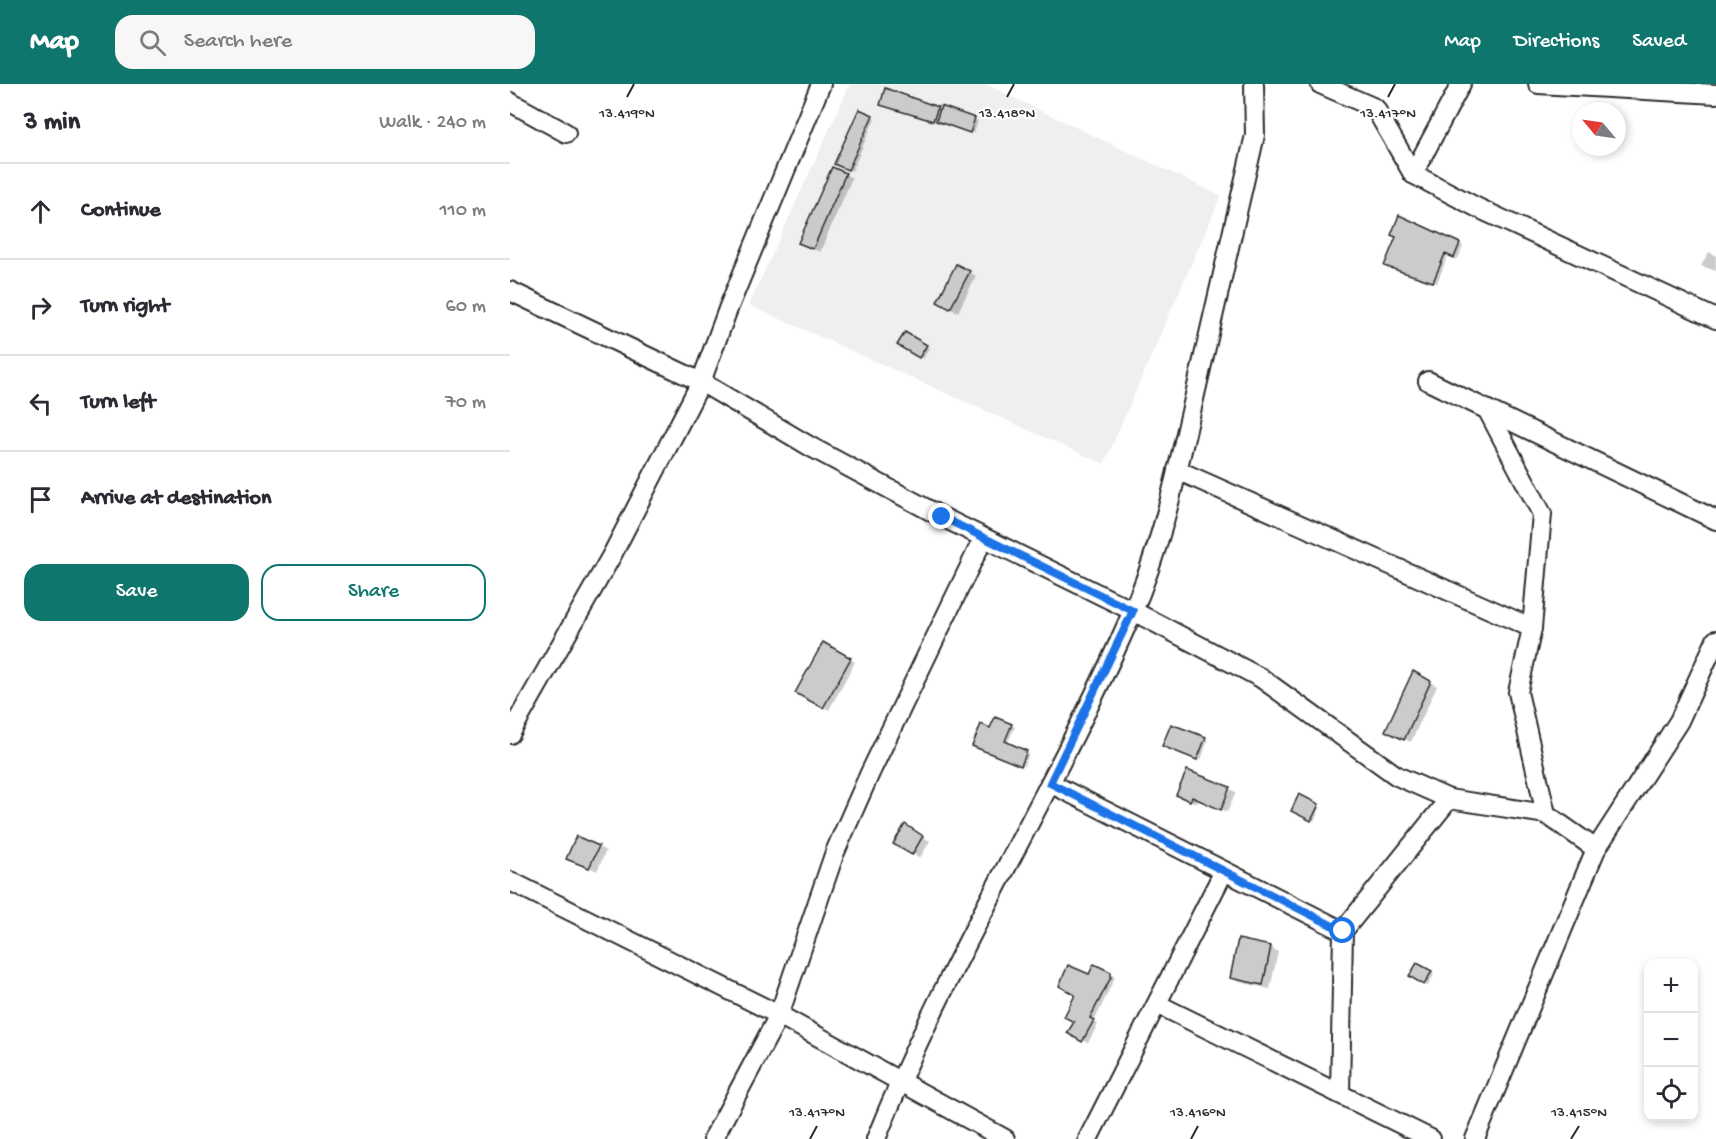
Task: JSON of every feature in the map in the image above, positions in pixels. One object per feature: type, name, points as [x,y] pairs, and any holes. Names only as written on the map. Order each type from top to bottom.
[{"type":"street","points":[[510,734],[612,555],[701,382],[728,309],[821,84]]},
{"type":"street","points":[[876,1139],[900,1081],[986,904],[1050,783],[1133,611],[1157,544],[1177,470],[1256,135],[1255,84]]},
{"type":"street","points":[[1320,84],[1375,108],[1413,174],[1478,208],[1716,319]]},
{"type":"street","points":[[1413,174],[1461,84]]},
{"type":"street","points":[[1538,84],[1716,94]]},
{"type":"street","points":[[510,102],[566,133]]},
{"type":"street","points":[[510,291],[701,382],[811,447],[983,539],[1133,611],[1261,678],[1396,776],[1449,799],[1546,814],[1596,849]]},
{"type":"street","points":[[1428,381],[1716,520]]},
{"type":"street","points":[[1488,411],[1542,514],[1532,628],[1518,692],[1546,814]]},
{"type":"street","points":[[1177,470],[1532,628]]},
{"type":"street","points":[[713,1139],[779,1015],[836,852],[870,773],[983,539]]},
{"type":"street","points":[[1475,1139],[1596,849],[1679,721],[1716,640]]},
{"type":"street","points":[[1050,783],[1343,931]]},
{"type":"street","points":[[1340,1094],[1343,931],[1449,799]]},
{"type":"street","points":[[1088,1139],[1224,871]]},
{"type":"street","points":[[510,881],[779,1015],[1005,1139]]},
{"type":"street","points":[[1157,1004],[1431,1139]]},
{"type":"shaded area","points":[[850,84],[985,84],[1221,196],[1104,464],[749,305]]},
{"type":"building","points":[[885,88],[938,107],[933,121],[880,105]]},
{"type":"building","points":[[941,106],[975,118],[970,133],[936,121]]},
{"type":"building","points":[[859,109],[873,115],[848,170],[834,164]]},
{"type":"building","points":[[832,167],[846,173],[813,249],[798,243]]},
{"type":"building","points":[[1399,215],[1460,243],[1454,258],[1445,254],[1433,282],[1384,266],[1396,237],[1391,235]]},
{"type":"building","points":[[956,264],[970,271],[950,309],[937,302]]},
{"type":"building","points":[[905,332],[927,345],[919,358],[897,345]]},
{"type":"building","points":[[823,642],[851,658],[823,708],[795,693]]},
{"type":"building","points":[[1413,671],[1431,681],[1404,740],[1385,731]]},
{"type":"building","points":[[995,717],[1012,724],[1005,741],[1027,751],[1021,766],[972,746],[981,724],[990,728]]},
{"type":"building","points":[[1171,724],[1206,737],[1197,760],[1162,746]]},
{"type":"building","points":[[1187,770],[1230,787],[1221,810],[1192,797],[1190,801],[1176,795]]},
{"type":"building","points":[[1299,794],[1319,804],[1311,821],[1291,811]]},
{"type":"building","points":[[905,824],[923,836],[912,855],[893,844]]},
{"type":"building","points":[[576,836],[599,846],[589,868],[566,859]]},
{"type":"building","points":[[1238,939],[1271,946],[1263,985],[1230,978]]},
{"type":"building","points":[[1417,963],[1432,971],[1424,985],[1409,976]]},
{"type":"building","points":[[1094,964],[1111,972],[1111,977],[1090,1018],[1094,1020],[1082,1042],[1067,1033],[1074,1022],[1064,1017],[1075,995],[1059,986],[1068,965],[1089,974]]},
{"type":"route","points":[[942,517],[1133,611],[1050,783],[1343,931]]}]
